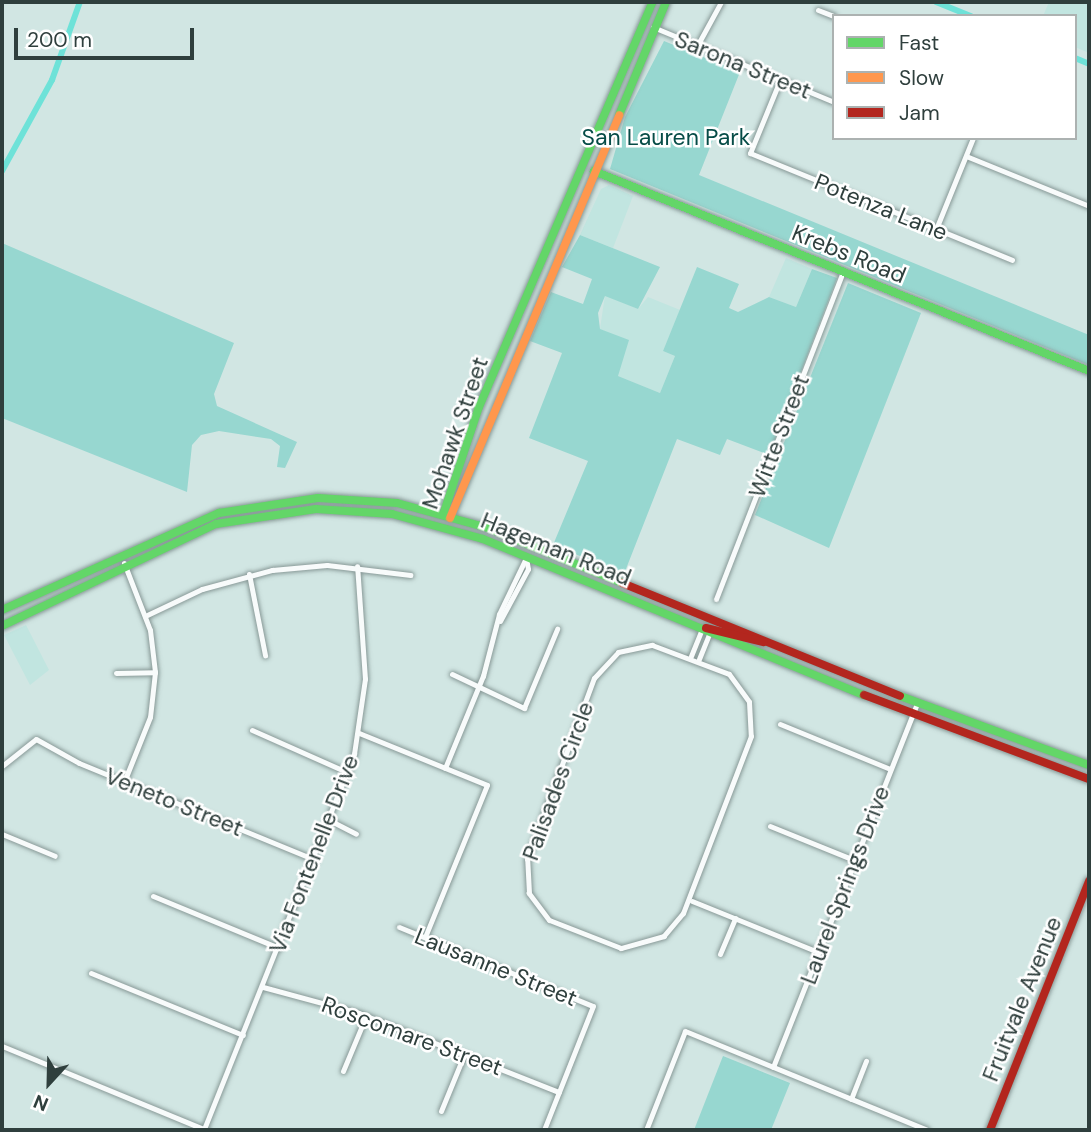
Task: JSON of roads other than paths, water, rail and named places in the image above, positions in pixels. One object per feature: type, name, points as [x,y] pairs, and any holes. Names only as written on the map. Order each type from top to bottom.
[{"type":"main road","name":"Mohawk Street","points":[[444,525],[443,512],[479,407],[653,2]]},
{"type":"main road","points":[[653,27],[659,2]]},
{"type":"main road","points":[[594,172],[653,27],[666,2]]},
{"type":"main road","points":[[594,172],[618,85]]},
{"type":"main road","name":"Mohawk Street","points":[[444,525],[453,515],[483,427],[594,172]]},
{"type":"main road","name":"Krebs Road","points":[[594,172],[1089,371]]},
{"type":"main road","name":"Hageman Road","points":[[2,610],[120,554],[209,516],[290,500],[368,499],[453,515],[917,704],[1089,765]]},
{"type":"main road","name":"Hageman Road","points":[[2,626],[195,531],[263,514],[363,510],[444,525],[912,715],[1089,779]]},
{"type":"main road","points":[[526,558],[533,554],[592,572]]},
{"type":"main road","points":[[706,630],[766,642]]},
{"type":"main road","points":[[983,740],[1047,750]]},
{"type":"main road","name":"Fruitvale Avenue","points":[[990,1130],[1089,881]]},
{"type":"street","points":[[697,46],[721,2]]},
{"type":"street","points":[[818,10],[832,15]]},
{"type":"street","name":"Sarona Street","points":[[653,27],[832,101]]},
{"type":"street","name":"Potenza Lane","points":[[780,80],[750,153],[1012,260]]},
{"type":"street","points":[[936,229],[972,140]]},
{"type":"street","points":[[966,156],[1089,206]]},
{"type":"street","name":"Witte Street","points":[[716,599],[844,272]]},
{"type":"street","points":[[120,554],[145,616],[156,672],[149,718],[124,782]]},
{"type":"street","points":[[500,621],[528,569],[526,558]]},
{"type":"street","points":[[445,768],[526,558]]},
{"type":"street","points":[[145,616],[249,575],[357,566],[410,575]]},
{"type":"street","name":"Via Fontenelle Drive","points":[[205,1130],[349,773],[359,733],[365,679],[357,566]]},
{"type":"street","points":[[249,575],[265,655]]},
{"type":"street","points":[[452,674],[524,708],[557,629]]},
{"type":"street","points":[[691,656],[706,630]]},
{"type":"street","points":[[698,659],[703,649],[706,630]]},
{"type":"street","name":"Palisades Circle","points":[[635,646],[698,659],[741,687],[752,719],[683,913],[664,936],[636,948],[564,928],[533,900],[527,859],[594,678],[611,658],[635,646]]},
{"type":"street","points":[[695,646],[703,649]]},
{"type":"street","points":[[116,673],[156,672]]},
{"type":"street","name":"Laurel Springs Drive","points":[[773,1067],[917,704]]},
{"type":"street","points":[[780,723],[890,769]]},
{"type":"street","points":[[252,730],[349,773]]},
{"type":"street","points":[[359,733],[487,785],[425,937]]},
{"type":"street","name":"Veneto Street","points":[[2,766],[36,738],[124,782],[315,860]]},
{"type":"street","points":[[331,821],[356,834]]},
{"type":"street","points":[[770,826],[854,860]]},
{"type":"street","points":[[2,834],[55,856]]},
{"type":"street","points":[[153,896],[279,948]]},
{"type":"street","points":[[692,901],[818,952]]},
{"type":"street","points":[[720,954],[734,918]]},
{"type":"street","name":"Lausanne Street","points":[[399,927],[593,1006],[559,1091]]},
{"type":"street","points":[[91,973],[243,1035]]},
{"type":"street","name":"Roscomare Street","points":[[263,987],[366,1016],[559,1091]]},
{"type":"street","points":[[343,1071],[366,1016]]},
{"type":"street","points":[[646,1130],[685,1031],[927,1130]]},
{"type":"street","points":[[2,1046],[205,1130]]},
{"type":"street","points":[[441,1111],[464,1055]]},
{"type":"street","points":[[851,1099],[866,1061]]},
{"type":"street","points":[[544,1130],[559,1091]]},
{"type":"waterway","points":[[2,171],[52,80],[80,2]]},
{"type":"waterway","points":[[936,2],[966,14]]},
{"type":"waterway","points":[[1077,59],[1089,64]]},
{"type":"park label","name":"San Lauren Park","points":[[666,137]]}]
